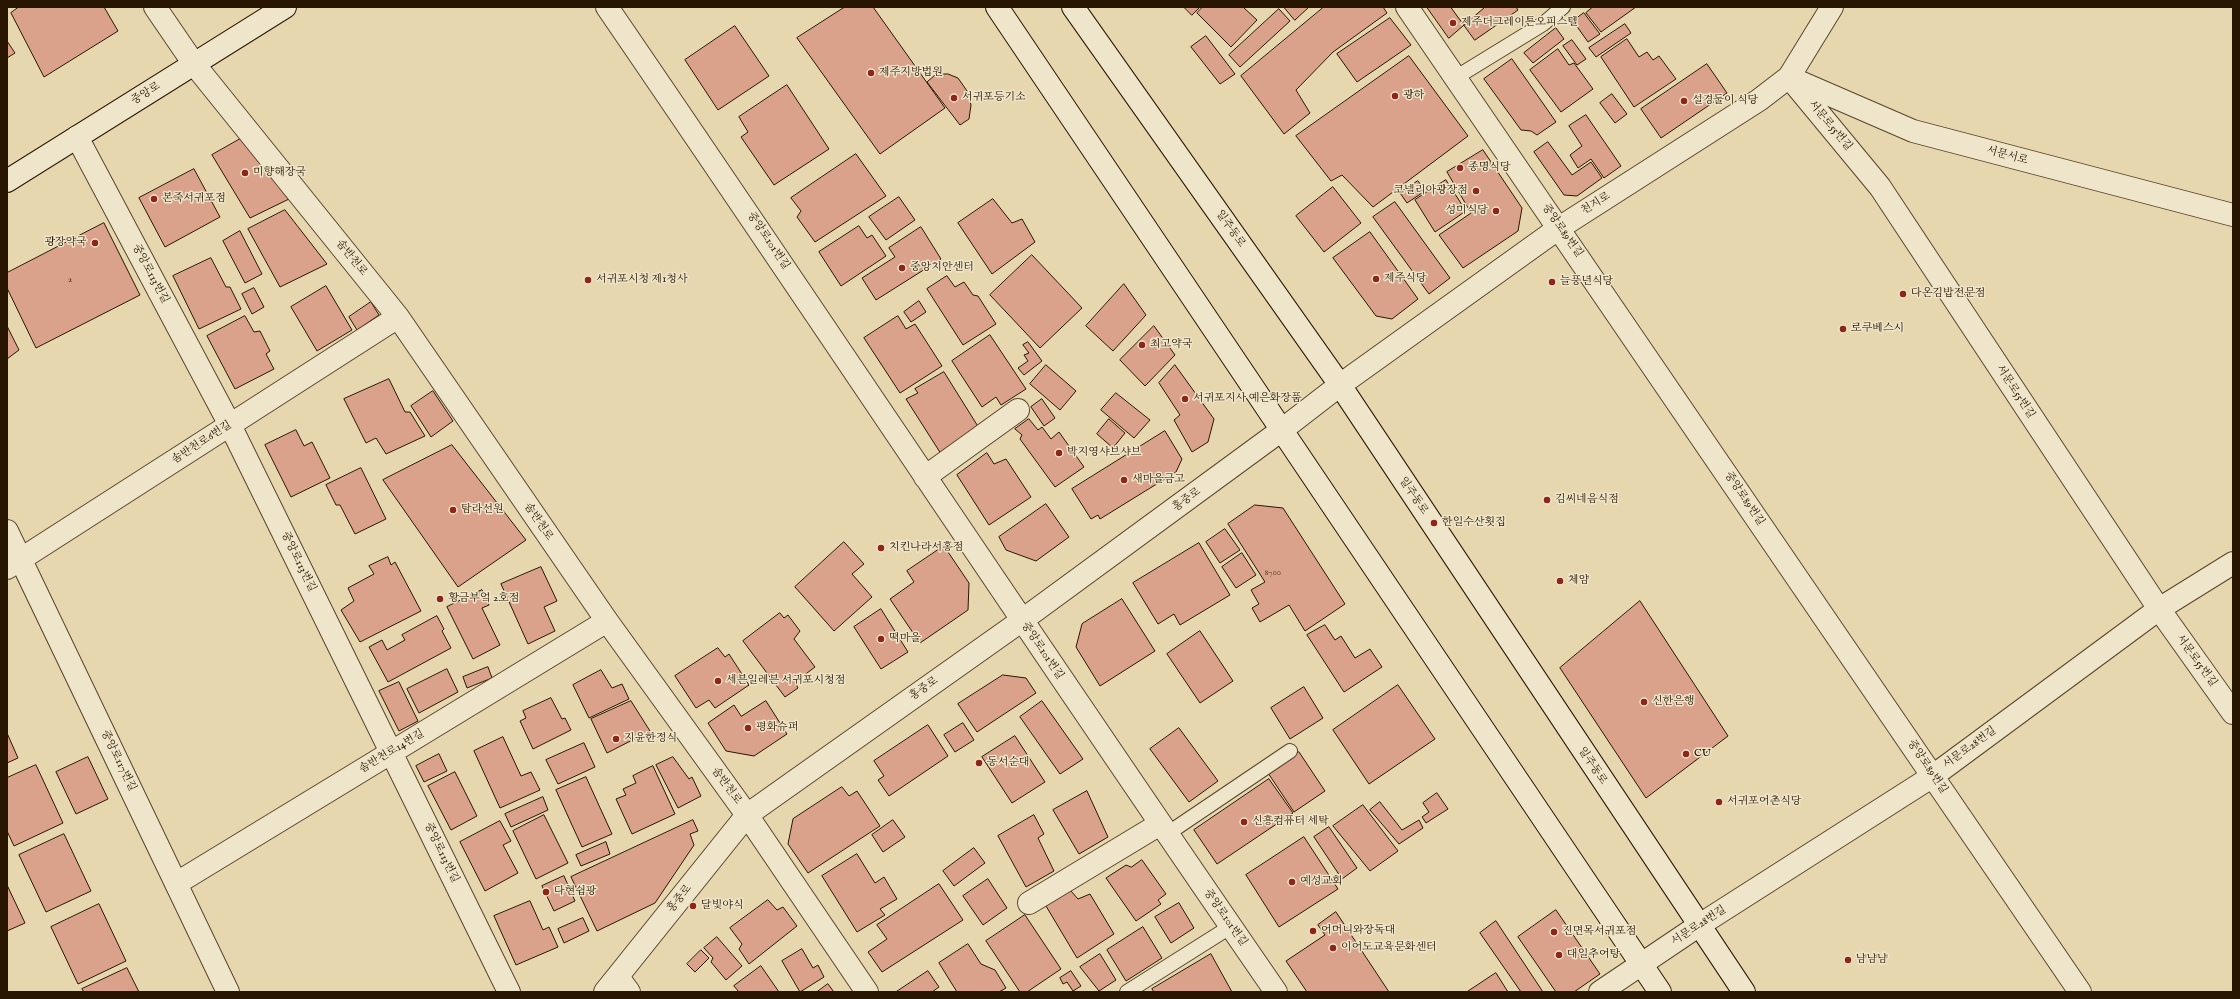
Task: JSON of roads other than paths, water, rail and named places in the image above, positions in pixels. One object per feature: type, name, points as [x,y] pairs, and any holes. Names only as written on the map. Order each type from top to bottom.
[{"type":"street","name":"솜반천로","points":[[155,7],[194,64],[398,317],[607,621],[748,815],[867,992]]},
{"type":"street","name":"중앙로","points":[[7,181],[285,7]]},
{"type":"street","name":"중앙로101번길","points":[[608,7],[768,241],[1021,621],[1276,992]]},
{"type":"street","points":[[997,7],[1283,429],[1660,992]]},
{"type":"street","name":"일주동로","points":[[1074,7],[1340,385],[1698,926],[1744,992]]},
{"type":"street","name":"중앙로89번길","points":[[1407,7],[2080,992]]},
{"type":"street","name":"천지로","points":[[1340,385],[1559,228],[1759,100],[1788,77],[1832,7]]},
{"type":"street","name":"서문서로","points":[[1788,77],[1913,131],[2233,215]]},
{"type":"street","name":"서문로55번길","points":[[1788,77],[1880,187],[2159,609],[2233,713]]},
{"type":"street","name":"중앙로113번길","points":[[77,137],[230,425],[392,752],[508,992]]},
{"type":"street","name":"솜반천로6번길","points":[[14,564],[398,317]]},
{"type":"street","name":"홍중로","points":[[618,987],[748,815],[1021,621],[1283,429],[1340,385]]},
{"type":"street","points":[[925,477],[1018,410]]},
{"type":"street","name":"중앙로117번길","points":[[7,531],[14,564],[177,883],[228,992]]},
{"type":"street","name":"서문로28번길","points":[[1600,992],[1698,926],[1933,776],[2159,609],[2233,563]]},
{"type":"street","name":"솜반천로14번길","points":[[177,883],[607,621]]},
{"type":"street","points":[[1029,903],[1163,829]]},
{"type":"lane","points":[[1455,78],[1543,24],[1562,7]]},
{"type":"lane","points":[[1163,829],[1290,751]]},
{"type":"lane","points":[[1127,992],[1230,927]]},
{"type":"place","name":"제주더그레이튼오피스텔","points":[[1453,23]]},
{"type":"place","name":"제주지방법원","points":[[871,73]]},
{"type":"place","name":"광하","points":[[1395,96]]},
{"type":"place","name":"서귀포등기소","points":[[954,98]]},
{"type":"place","name":"설경둘이 식당","points":[[1684,101]]},
{"type":"place","name":"종명식당","points":[[1460,168]]},
{"type":"place","name":"미향해장국","points":[[245,173]]},
{"type":"place","name":"코넬리아광장점","points":[[1476,191]]},
{"type":"place","name":"본죽서귀포점","points":[[154,199]]},
{"type":"place","name":"성미식당","points":[[1496,211]]},
{"type":"place","name":"광장약국","points":[[95,243]]},
{"type":"place","name":"중앙치안센터","points":[[902,268]]},
{"type":"place","name":"제주식당","points":[[1376,279]]},
{"type":"place","name":"서귀포시청 제1청사","points":[[588,280]]},
{"type":"place","name":"늘풍년식당","points":[[1552,282]]},
{"type":"place","name":"다온김밥전문점","points":[[1903,294]]},
{"type":"place","name":"로쿠베스시","points":[[1843,329]]},
{"type":"place","name":"최고약국","points":[[1142,345]]},
{"type":"place","name":"서귀포지사 예은화장품","points":[[1185,399]]},
{"type":"place","name":"박지영샤브샤브","points":[[1059,453]]},
{"type":"place","name":"새마을금고","points":[[1124,480]]},
{"type":"place","name":"김씨네음식점","points":[[1547,500]]},
{"type":"place","name":"탐라선원","points":[[453,510]]},
{"type":"place","name":"한일수산횟집","points":[[1434,523]]},
{"type":"place","name":"치킨나라서홍점","points":[[881,548]]},
{"type":"place","name":"체얌","points":[[1560,581]]},
{"type":"place","name":"황금부엌 2호점","points":[[440,599]]},
{"type":"place","name":"떡마을","points":[[881,639]]},
{"type":"place","name":"세븐일레븐 서귀포시청점","points":[[718,681]]},
{"type":"place","name":"신한은행","points":[[1644,702]]},
{"type":"place","name":"평화슈퍼","points":[[748,728]]},
{"type":"place","name":"지윤한정식","points":[[616,739]]},
{"type":"place","name":"CU","points":[[1686,754]]},
{"type":"place","name":"동서순대","points":[[979,763]]},
{"type":"place","name":"서귀포어촌식당","points":[[1719,802]]},
{"type":"place","name":"신흥컴퓨터 세탁","points":[[1244,822]]},
{"type":"place","name":"예성교회","points":[[1292,882]]},
{"type":"place","name":"다현쉼팡","points":[[546,892]]},
{"type":"place","name":"달빛야식","points":[[693,906]]},
{"type":"place","name":"어머니와장독대","points":[[1313,931]]},
{"type":"place","name":"진면목서귀포점","points":[[1554,932]]},
{"type":"place","name":"이어도교육문화센터","points":[[1333,948]]},
{"type":"place","name":"대일추어탕","points":[[1559,955]]},
{"type":"place","name":"냠냠냠","points":[[1848,960]]}]
